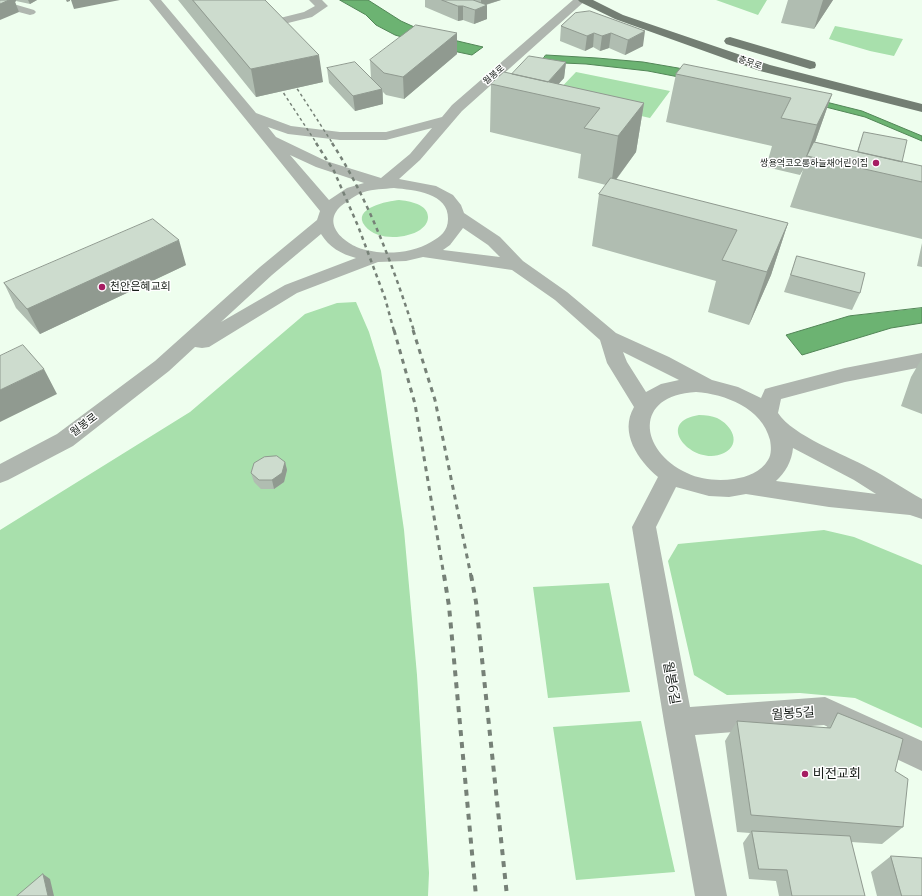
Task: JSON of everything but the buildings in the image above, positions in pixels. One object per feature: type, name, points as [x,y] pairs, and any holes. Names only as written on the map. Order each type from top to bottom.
[{"type":"main road","name":"충무로","points":[[584,0],[619,17],[765,68],[922,108]]},
{"type":"main road","name":"충무로","points":[[717,37],[820,67]]},
{"type":"street","points":[[155,0],[195,39],[250,115],[271,140],[326,216],[328,234],[339,245],[356,253],[377,257],[400,257],[422,252],[440,244],[452,233],[457,221],[455,209],[447,199],[433,190],[415,185],[394,183],[374,185],[354,191],[339,199],[326,216],[162,366]]},
{"type":"street","points":[[268,24],[308,15],[322,6],[315,0]]},
{"type":"street","name":"월봉로","points":[[384,184],[415,157],[457,108],[580,0]]},
{"type":"street","points":[[0,3],[30,12]]},
{"type":"street","points":[[250,115],[288,130],[340,136],[386,136],[446,120]]},
{"type":"street","points":[[271,140],[321,164],[384,184]]},
{"type":"street","points":[[415,157],[426,188]]},
{"type":"street","points":[[456,215],[494,241],[517,265],[561,296],[609,337],[662,362],[706,386]]},
{"type":"street","points":[[422,252],[517,265]]},
{"type":"street","points":[[162,366],[291,289],[377,257]]},
{"type":"street","points":[[609,337],[617,363],[645,407]]},
{"type":"street","points":[[772,413],[845,375],[922,360]]},
{"type":"street","name":"월봉로","points":[[0,474],[65,440],[162,366]]},
{"type":"street","points":[[772,413],[782,447],[779,463],[767,477],[749,486],[726,490],[702,487],[670,474],[658,465],[644,449],[638,431],[640,415],[645,407],[649,401],[664,391],[684,386],[706,386],[729,391],[750,400],[772,413],[863,474],[918,508]]},
{"type":"street","name":"월봉6길","points":[[670,474],[644,527],[678,722],[711,896]]},
{"type":"street","points":[[749,486],[829,498],[918,508]]},
{"type":"street","name":"월봉5길","points":[[678,722],[825,711],[922,756]]},
{"type":"shaded area","points":[[340,0],[368,0],[401,21],[432,35],[483,47],[472,55],[439,48],[395,35],[376,25],[366,15]]},
{"type":"shaded area","points":[[716,0],[767,0],[758,15]]},
{"type":"shaded area","points":[[835,26],[903,39],[894,56],[870,51],[829,39]]},
{"type":"shaded area","points":[[546,55],[643,62],[678,68],[798,95],[862,111],[922,136],[922,141],[865,117],[802,101],[648,71],[586,64],[541,62]]},
{"type":"shaded area","points":[[576,72],[670,91],[650,118],[553,96]]},
{"type":"shaded area","points":[[399,200],[417,204],[425,209],[428,217],[426,225],[414,233],[400,237],[377,234],[370,231],[365,226],[362,220],[363,214],[367,210],[380,204]]},
{"type":"shaded area","points":[[356,302],[369,332],[381,371],[404,530],[417,675],[429,873],[428,896],[0,896],[0,530],[190,412],[305,314],[337,303]]},
{"type":"shaded area","points":[[922,308],[922,323],[891,328],[802,355],[786,335],[849,316]]},
{"type":"shaded area","points":[[699,415],[715,417],[727,425],[731,430],[734,440],[733,445],[724,453],[712,456],[701,454],[691,449],[683,442],[678,434],[679,426],[685,419]]},
{"type":"shaded area","points":[[824,530],[854,537],[922,565],[922,728],[855,698],[800,693],[727,695],[694,675],[668,561],[678,544]]},
{"type":"shaded area","points":[[609,583],[630,692],[548,698],[533,587]]},
{"type":"shaded area","points":[[641,721],[675,872],[576,880],[553,727]]},
{"type":"railway","points":[[289,80],[298,90],[333,144]]},
{"type":"railway","points":[[277,83],[317,144]]},
{"type":"railway","points":[[316,143],[334,171],[358,226],[385,298],[394,331]]},
{"type":"railway","points":[[332,143],[369,210],[398,282],[414,331]]},
{"type":"railway","points":[[394,330],[415,404],[444,576]]},
{"type":"railway","points":[[413,330],[435,400],[471,576]]},
{"type":"railway","points":[[444,575],[449,606],[476,896]]},
{"type":"railway","points":[[471,575],[476,602],[507,896]]},
{"type":"place","name":"쌍용역코오롱하늘채어린이집","points":[[876,163]]},
{"type":"place","name":"천안은혜교회","points":[[102,287]]},
{"type":"place","name":"비전교회","points":[[805,774]]}]
